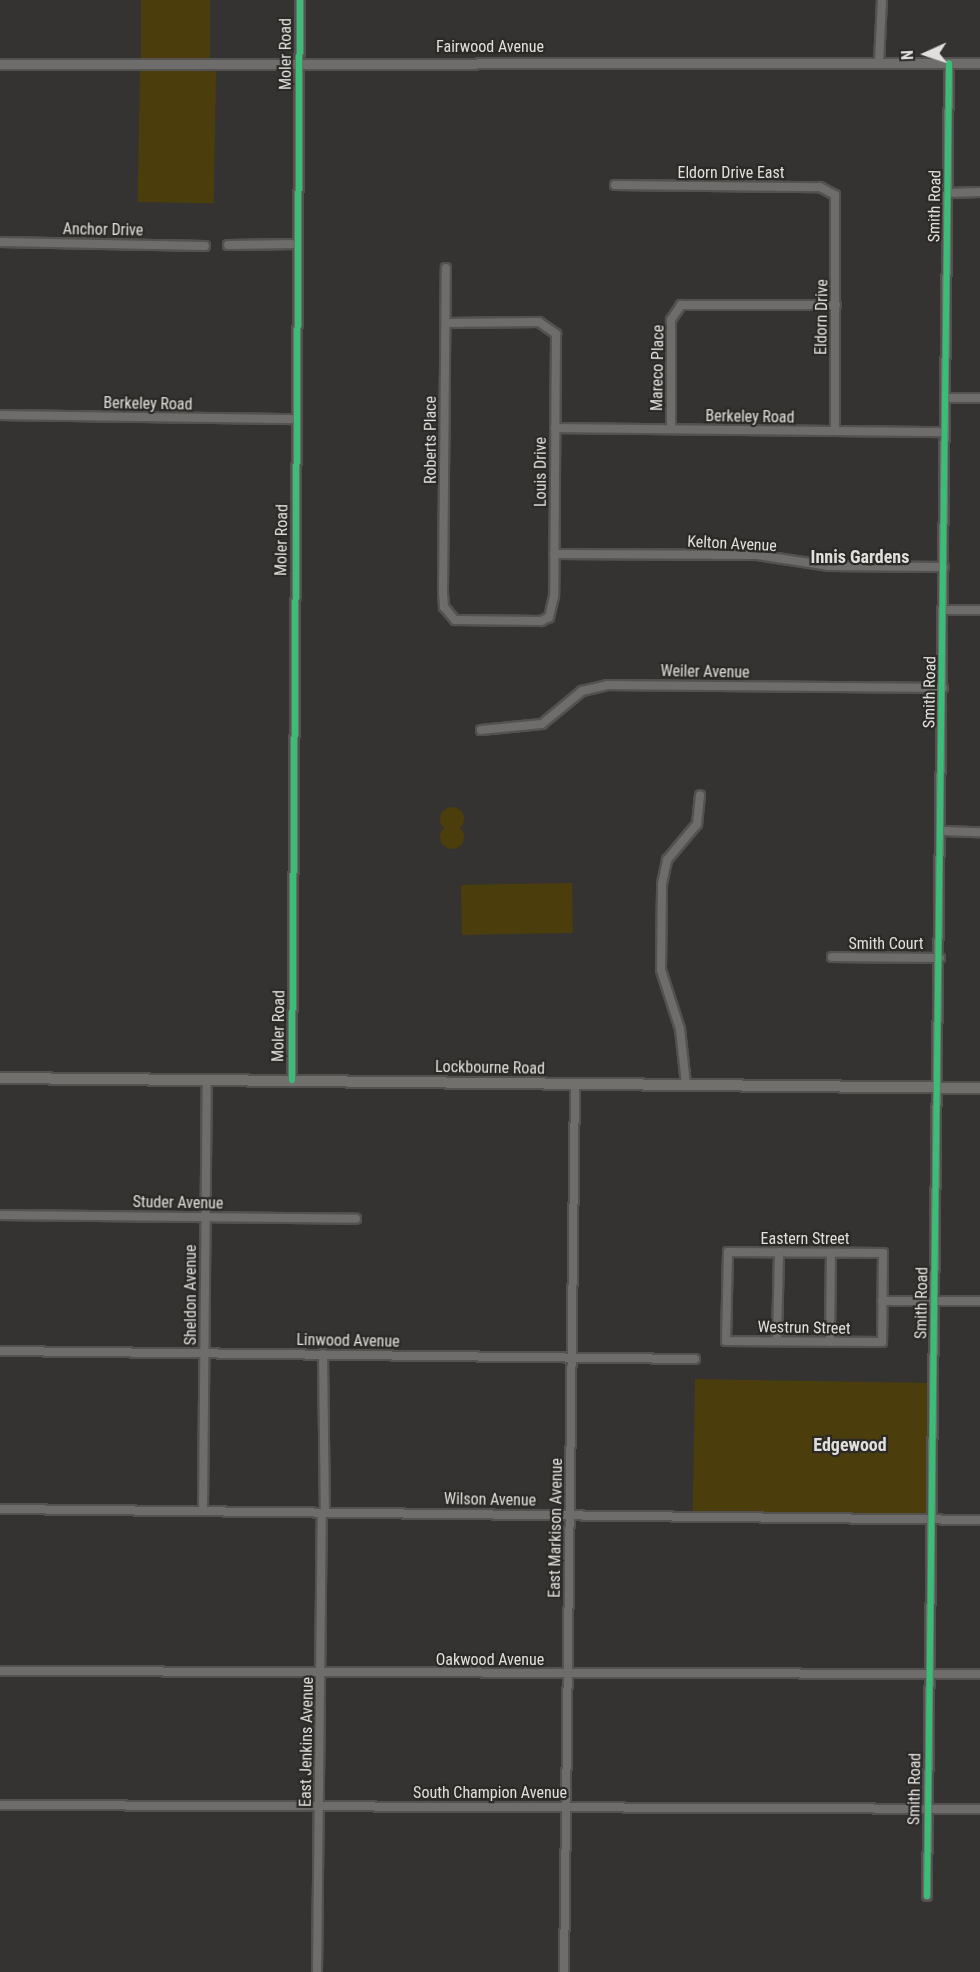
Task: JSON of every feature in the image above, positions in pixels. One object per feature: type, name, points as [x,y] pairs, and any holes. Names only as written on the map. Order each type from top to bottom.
[{"type":"main road","name":"Lockbourne Road","points":[[0,1078],[980,1088]]},
{"type":"street","name":"Moler Road","points":[[292,1080],[300,0]]},
{"type":"street","points":[[879,63],[882,0]]},
{"type":"street","name":"Smith Road","points":[[927,1896],[940,1087],[949,63]]},
{"type":"street","name":"Fairwood Avenue","points":[[0,64],[980,63]]},
{"type":"street","name":"Eldorn Drive East","points":[[615,185],[820,187],[835,195],[837,204]]},
{"type":"street","points":[[948,193],[980,192]]},
{"type":"street","name":"Eldorn Drive","points":[[835,431],[837,204]]},
{"type":"street","name":"Anchor Drive","points":[[0,242],[205,246]]},
{"type":"street","points":[[228,244],[297,244]]},
{"type":"street","name":"Roberts Place","points":[[446,268],[446,613],[465,621],[549,617]]},
{"type":"street","name":"Mareco Place","points":[[671,429],[672,320],[677,309],[686,304],[836,305]]},
{"type":"street","name":"Louis Drive","points":[[446,323],[539,322],[552,328],[555,428],[554,554],[549,617]]},
{"type":"street","points":[[946,398],[980,398]]},
{"type":"street","name":"Berkeley Road","points":[[0,415],[297,419]]},
{"type":"street","name":"Berkeley Road","points":[[555,428],[945,432]]},
{"type":"street","name":"Kelton Avenue","points":[[554,554],[757,555],[829,566],[945,567]]},
{"type":"street","points":[[944,609],[980,610]]},
{"type":"street","name":"Weiler Avenue","points":[[481,730],[536,727],[582,691],[607,685],[943,688]]},
{"type":"street","points":[[686,1084],[680,1029],[661,970],[662,884],[667,861],[697,824],[700,795]]},
{"type":"street","points":[[942,831],[980,832]]},
{"type":"street","name":"Smith Court","points":[[832,957],[940,958]]},
{"type":"street","name":"Sheldon Avenue","points":[[203,1510],[207,1080]]},
{"type":"street","name":"East Markison Avenue","points":[[564,1972],[575,1084]]},
{"type":"street","name":"Studer Avenue","points":[[0,1215],[356,1219]]},
{"type":"street","name":"Eastern Street","points":[[726,1341],[728,1252],[883,1253],[882,1300]]},
{"type":"street","points":[[777,1341],[779,1252]]},
{"type":"street","points":[[830,1342],[831,1253]]},
{"type":"street","points":[[882,1300],[980,1301]]},
{"type":"street","name":"Westrun Street","points":[[726,1341],[882,1342],[882,1300]]},
{"type":"street","name":"Linwood Avenue","points":[[0,1352],[695,1359]]},
{"type":"street","name":"East Jenkins Avenue","points":[[317,1972],[324,1513],[323,1354]]},
{"type":"street","name":"Wilson Avenue","points":[[0,1509],[980,1520]]},
{"type":"street","name":"Oakwood Avenue","points":[[0,1671],[980,1674]]},
{"type":"street","name":"South Champion Avenue","points":[[0,1805],[980,1809]]},
{"type":"shaded area","points":[[141,0],[210,0],[210,59],[141,59]]},
{"type":"shaded area","points":[[140,70],[216,71],[214,203],[138,202]]},
{"type":"shaded area","points":[[452,807],[461,810],[464,819],[461,828],[452,831],[443,828],[440,819],[443,810]]},
{"type":"shaded area","points":[[452,825],[461,828],[464,837],[461,846],[452,849],[443,846],[440,837],[443,828]]},
{"type":"shaded area","points":[[572,883],[573,933],[462,935],[461,885]]},
{"type":"shaded area","points":[[695,1379],[929,1383],[927,1516],[693,1512]]},
{"type":"cycle path","points":[[292,1080],[300,0]]},
{"type":"cycle path","points":[[927,1896],[949,63]]},
{"type":"district","name":"Innis Gardens","points":[[860,557]]},
{"type":"district","name":"Edgewood","points":[[850,1445]]}]
